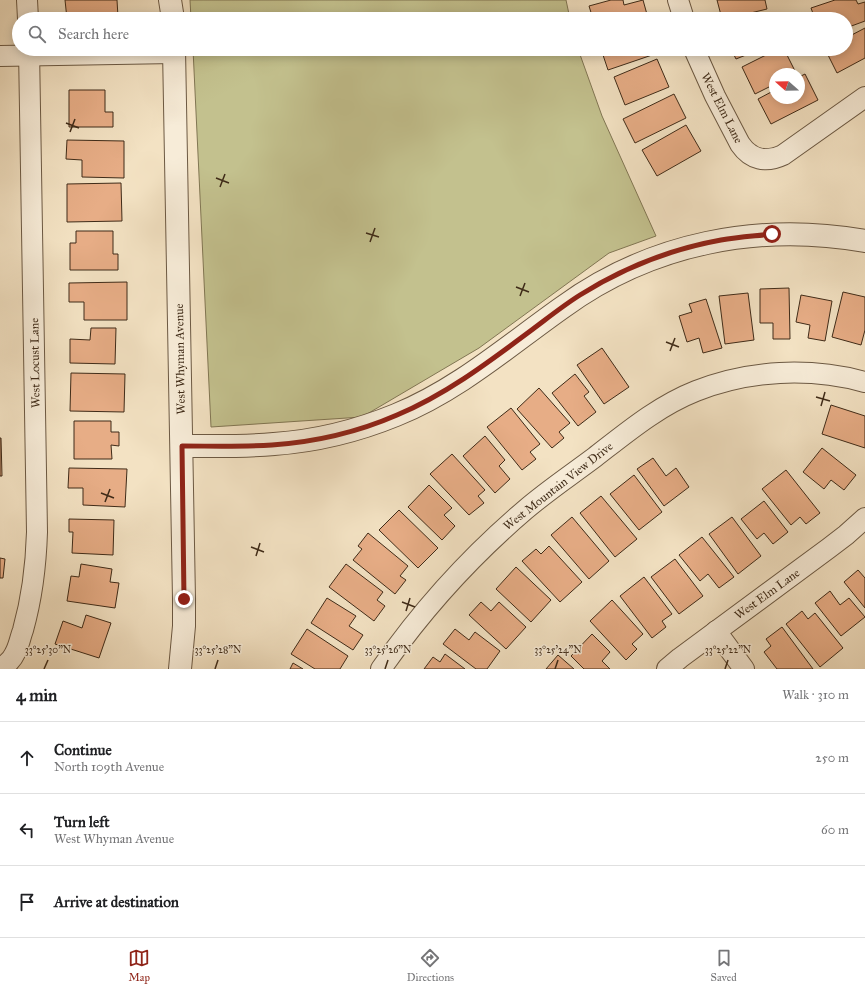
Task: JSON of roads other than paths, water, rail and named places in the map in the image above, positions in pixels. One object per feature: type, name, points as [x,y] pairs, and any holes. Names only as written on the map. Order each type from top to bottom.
[{"type":"street","points":[[27,0],[28,12]]},
{"type":"street","points":[[170,0],[172,12]]},
{"type":"street","points":[[678,0],[682,12]]},
{"type":"street","points":[[0,56],[12,54]]},
{"type":"street","name":"West Locust Lane","points":[[0,668],[9,662],[15,654],[25,622],[34,576],[37,532],[29,56]]},
{"type":"street","name":"West Whyman Avenue","points":[[174,56],[184,599],[184,626],[180,669]]},
{"type":"street","name":"West Elm Lane","points":[[697,56],[715,96],[740,144],[751,156],[759,159],[776,159],[783,155],[865,96]]},
{"type":"street","points":[[182,446],[257,446],[297,442],[352,431],[397,415],[430,399],[462,380],[564,306],[595,286],[645,262],[683,249],[722,240],[772,234],[822,235],[865,241]]},
{"type":"street","name":"West Mountain View Drive","points":[[381,669],[415,623],[459,572],[503,529],[546,493],[640,423],[676,400],[716,384],[737,378],[758,375],[799,372],[832,375],[865,382]]},
{"type":"street","name":"West Elm Lane","points":[[667,669],[829,548],[865,518]]},
{"type":"street","points":[[716,631],[744,669]]}]
